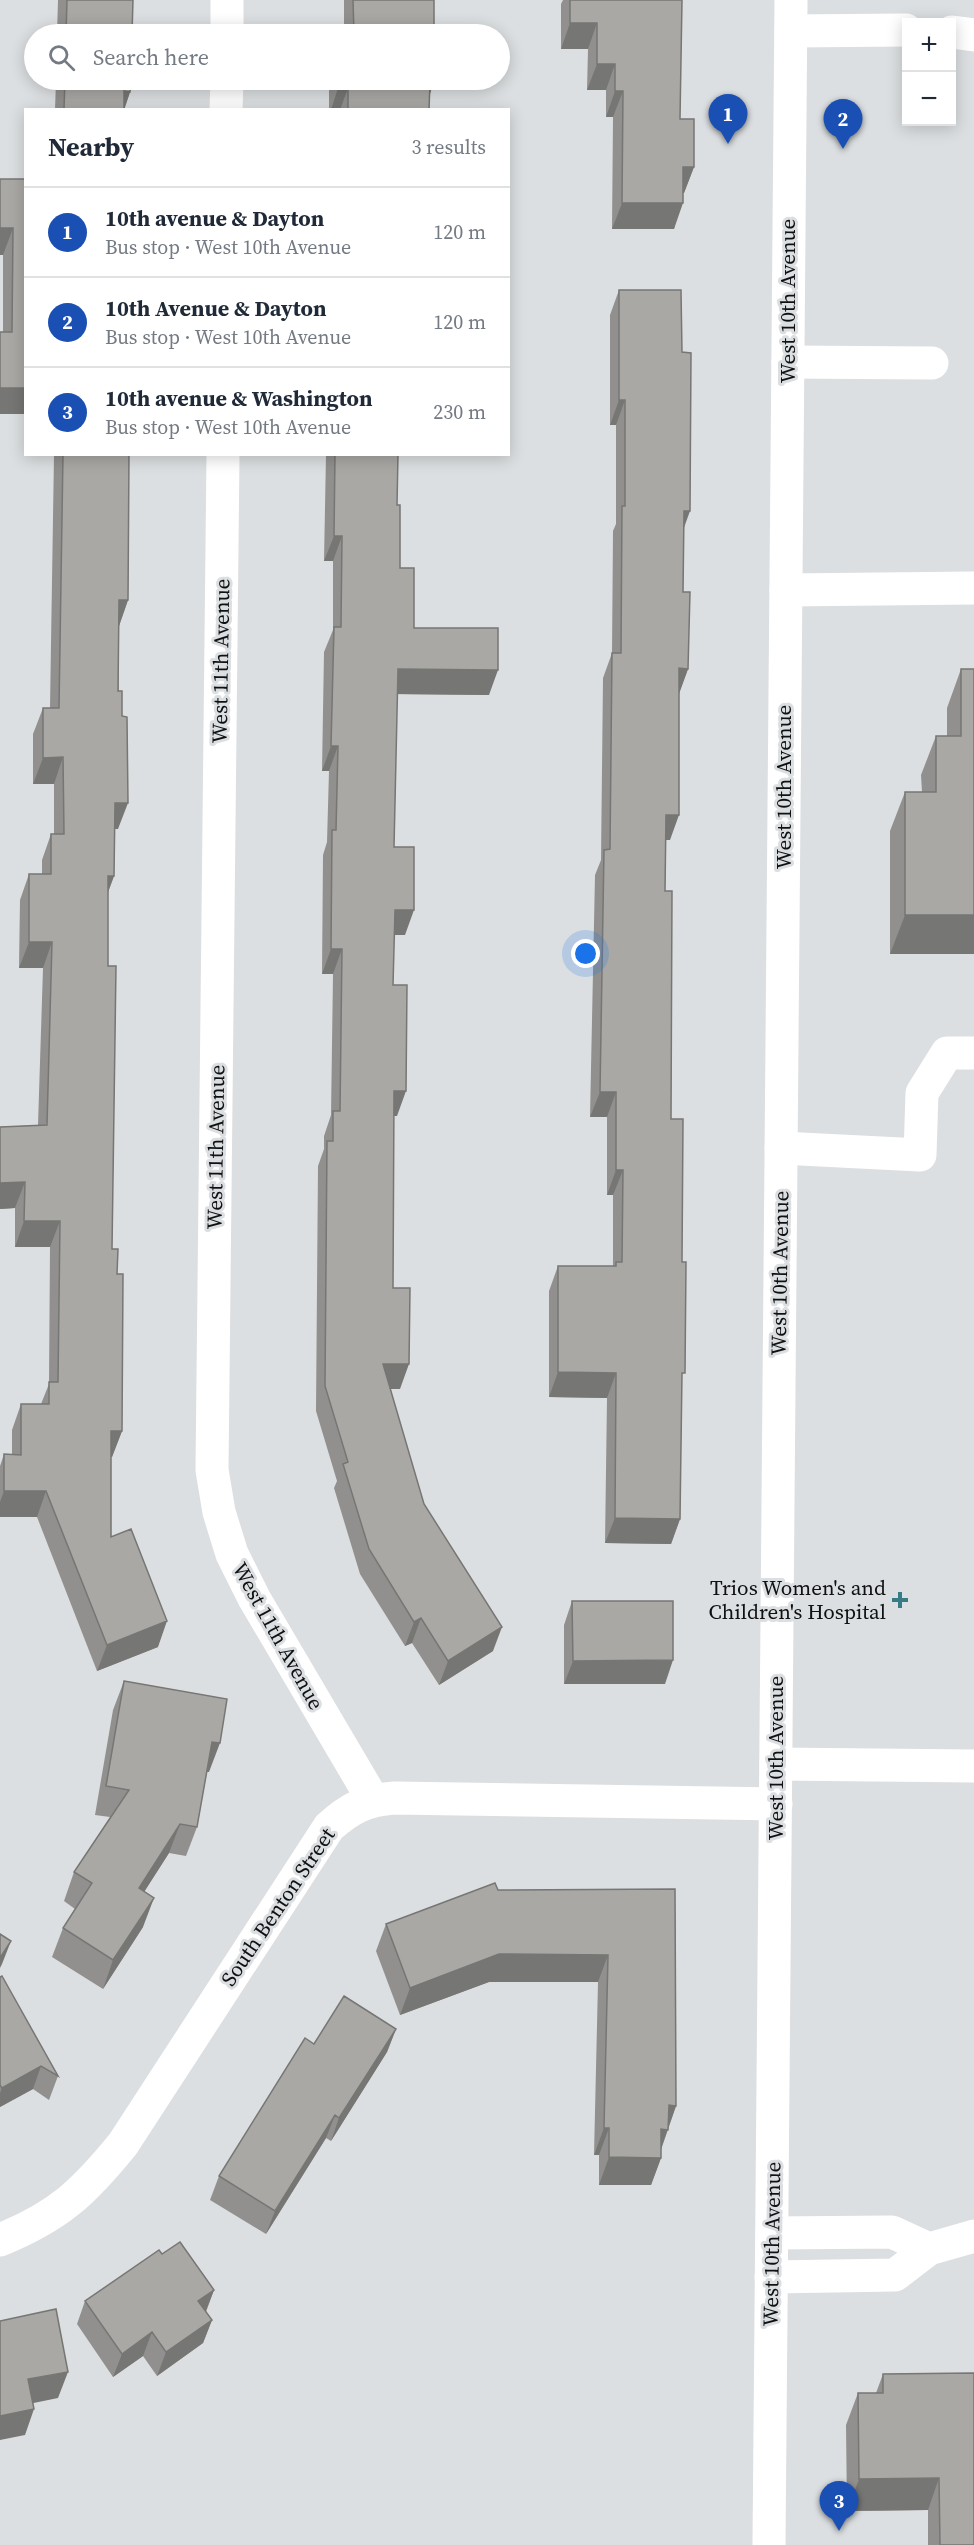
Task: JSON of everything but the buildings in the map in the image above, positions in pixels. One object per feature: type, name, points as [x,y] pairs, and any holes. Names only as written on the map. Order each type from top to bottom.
[{"type":"street","points":[[227,0],[227,24]]},
{"type":"street","points":[[791,15],[902,29]]},
{"type":"street","name":"West 10th Avenue","points":[[769,2545],[791,15]]},
{"type":"street","points":[[956,33],[974,35]]},
{"type":"street","points":[[226,108],[227,90]]},
{"type":"street","points":[[788,362],[932,363]]},
{"type":"street","name":"West 11th Avenue","points":[[223,456],[212,1470],[219,1512],[232,1554],[254,1598],[373,1800]]},
{"type":"street","points":[[786,590],[974,588]]},
{"type":"street","points":[[781,1148],[920,1155],[922,1093],[947,1053],[974,1053]]},
{"type":"street","points":[[776,1764],[974,1766]]},
{"type":"street","name":"South Benton Street","points":[[0,2240],[24,2230],[59,2210],[91,2184],[123,2144],[329,1827],[345,1813],[373,1800],[776,1804]]},
{"type":"street","points":[[772,2233],[892,2232],[929,2249]]},
{"type":"street","points":[[771,2277],[895,2275],[929,2249],[974,2236]]},
{"type":"place","name":"10th avenue & Dayton","points":[[728,144]]},
{"type":"place","name":"10th Avenue & Dayton","points":[[843,149]]},
{"type":"place","name":"Trios Women's and Children's Hospital","points":[[900,1600]]},
{"type":"place","name":"10th avenue & Washington","points":[[839,2531]]}]
